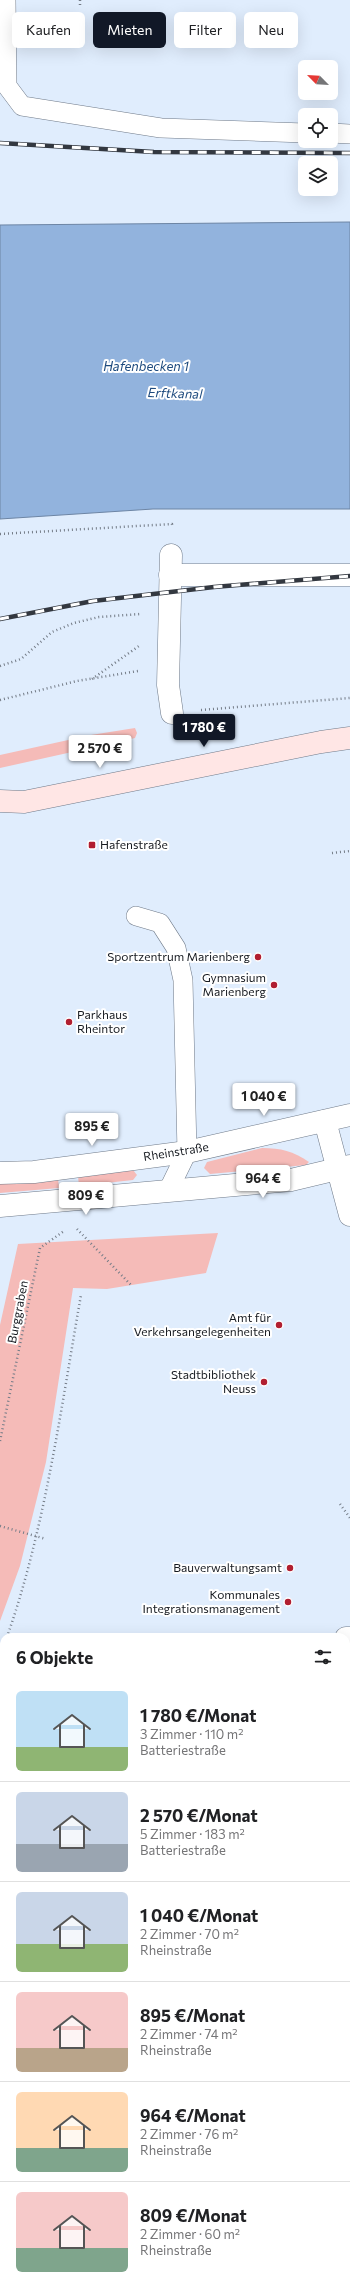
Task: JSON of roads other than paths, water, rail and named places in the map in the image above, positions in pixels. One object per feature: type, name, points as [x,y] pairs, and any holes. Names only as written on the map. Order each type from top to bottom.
[{"type":"main road","points":[[0,801],[24,802],[277,750],[350,738]]},
{"type":"main road","points":[[0,817],[24,802]]},
{"type":"street","points":[[172,712],[168,685],[171,565],[350,575]]},
{"type":"street","name":"Rheinstraße","points":[[0,1173],[34,1172],[187,1152],[350,1115]]},
{"type":"street","points":[[326,1121],[344,1168],[350,1215]]},
{"type":"street","points":[[0,1206],[291,1180],[344,1168]]},
{"type":"lane","points":[[6,0],[7,86],[22,106],[161,128],[298,132]]},
{"type":"lane","points":[[338,133],[350,134]]},
{"type":"lane","points":[[136,916],[160,923],[176,948],[183,980],[187,1152],[168,1191]]},
{"type":"water","name":"Hafenbecken 1","points":[[350,222],[350,509],[153,509],[0,519],[0,225]]},
{"type":"railway","points":[[0,143],[154,152],[350,153]]},
{"type":"railway","points":[[0,619],[93,601],[214,587],[350,576]]},
{"type":"place","name":"Hafenstraße","points":[[92,845]]},
{"type":"place","name":"Sportzentrum Marienberg","points":[[258,957]]},
{"type":"place","name":"Gymnasium Marienberg","points":[[274,985]]},
{"type":"place","name":"Parkhaus Rheintor","points":[[69,1022]]},
{"type":"place","name":"Amt für Verkehrsangelegenheiten","points":[[279,1325]]},
{"type":"place","name":"Stadtbibliothek Neuss","points":[[264,1382]]},
{"type":"place","name":"Bauverwaltungsamt","points":[[290,1568]]},
{"type":"place","name":"Kommunales Integrationsmanagement","points":[[288,1602]]},
{"type":"water label","name":"Erftkanal","points":[[175,393]]}]
